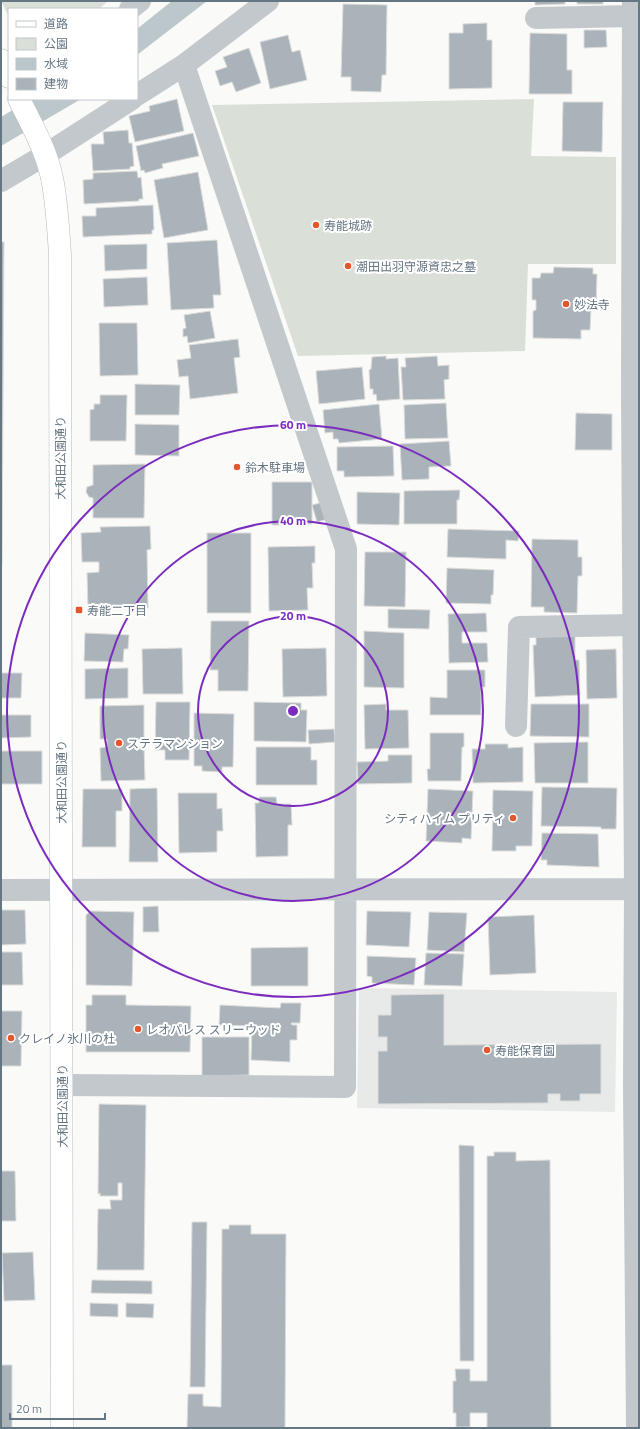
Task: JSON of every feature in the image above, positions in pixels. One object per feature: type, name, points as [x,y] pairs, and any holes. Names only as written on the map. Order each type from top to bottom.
[{"type":"street","points":[[131,8],[140,1]]},
{"type":"street","points":[[138,95],[184,65],[268,1]]},
{"type":"street","points":[[536,18],[633,8],[636,66],[636,540],[634,625],[637,689],[637,889],[634,1087],[637,1428]]},
{"type":"street","points":[[1,60],[8,74]]},
{"type":"street","points":[[62,1085],[345,1087],[347,890],[346,549],[184,65]]},
{"type":"street","name":"大和田公園通り","points":[[19,100],[42,146],[52,177],[60,254],[62,1428]]},
{"type":"street","points":[[1,181],[42,146],[130,100]]},
{"type":"street","points":[[516,726],[519,627],[634,625]]},
{"type":"street","points":[[1,890],[637,889]]},
{"type":"shaded area","name":"寿能保育園","points":[[359,988],[617,992],[615,1112],[357,1108]]},
{"type":"green space","points":[[1,1],[108,1],[100,8],[8,8],[8,15]]},
{"type":"green space","points":[[534,99],[531,156],[616,157],[616,264],[528,264],[525,351],[298,356],[212,105]]},
{"type":"water","points":[[172,1],[207,1],[138,54],[138,28]]},
{"type":"water","points":[[29,100],[79,100],[1,146],[1,117]]},
{"type":"building","points":[[535,1],[565,1],[565,4],[535,5]]},
{"type":"building","points":[[577,1],[603,1],[603,4],[577,4]]},
{"type":"building","points":[[343,4],[387,5],[386,75],[382,75],[381,92],[351,91],[351,77],[341,77]]},
{"type":"building","points":[[487,23],[487,40],[492,40],[492,88],[449,89],[449,33],[463,33],[463,24]]},
{"type":"building","points":[[584,30],[606,30],[607,47],[584,48]]},
{"type":"building","points":[[530,33],[567,34],[567,70],[572,70],[572,94],[529,94]]},
{"type":"building","points":[[288,35],[292,52],[300,50],[307,80],[270,89],[260,42]]},
{"type":"building","points":[[249,48],[261,83],[236,92],[232,82],[220,86],[215,71],[227,67],[223,57]]},
{"type":"building","points":[[177,99],[184,131],[135,142],[129,116],[150,111],[149,106]]},
{"type":"building","points":[[563,102],[603,102],[602,152],[562,151]]},
{"type":"building","points":[[128,130],[129,143],[132,143],[134,166],[130,167],[130,169],[93,171],[91,144],[104,144],[103,132]]},
{"type":"building","points":[[193,133],[199,156],[162,164],[163,168],[145,173],[144,170],[141,171],[136,146]]},
{"type":"building","points":[[137,171],[138,178],[141,177],[143,199],[139,199],[139,201],[84,204],[83,180],[93,179],[93,173]]},
{"type":"building","points":[[198,172],[208,230],[164,238],[154,180]]},
{"type":"building","points":[[153,205],[154,230],[152,230],[152,234],[83,237],[82,216],[96,216],[96,208]]},
{"type":"building","points":[[217,240],[221,295],[213,295],[214,308],[171,310],[167,243]]},
{"type":"building","points":[[1,242],[4,242],[2,566],[1,566]]},
{"type":"building","points":[[147,244],[147,269],[105,271],[104,245]]},
{"type":"building","name":"妙法寺","points":[[554,267],[593,268],[593,274],[597,274],[596,309],[591,309],[590,330],[581,330],[581,339],[533,338],[533,311],[536,310],[536,300],[532,300],[532,278],[540,278],[541,273],[553,273]]},
{"type":"building","points":[[147,277],[148,305],[104,307],[103,279]]},
{"type":"building","points":[[210,311],[215,338],[188,343],[187,336],[183,337],[183,329],[186,328],[184,315]]},
{"type":"building","points":[[99,323],[137,323],[138,375],[100,376]]},
{"type":"building","points":[[238,339],[240,357],[234,358],[238,393],[190,399],[188,376],[179,377],[177,360],[191,358],[189,345]]},
{"type":"building","points":[[386,356],[386,359],[398,358],[400,399],[377,401],[376,394],[373,395],[373,389],[370,389],[369,370],[371,369],[372,357]]},
{"type":"building","points":[[437,356],[438,366],[449,365],[449,379],[444,380],[445,399],[403,400],[401,367],[406,367],[405,358]]},
{"type":"building","points":[[362,367],[365,399],[319,404],[316,371]]},
{"type":"building","points":[[135,384],[180,385],[179,415],[135,415]]},
{"type":"building","points":[[100,395],[127,395],[126,441],[90,441],[90,410],[94,409],[94,404],[100,404]]},
{"type":"building","points":[[446,403],[448,438],[405,439],[404,405]]},
{"type":"building","points":[[379,404],[382,439],[339,443],[338,439],[333,439],[333,432],[325,433],[323,410]]},
{"type":"building","points":[[576,413],[612,414],[612,450],[575,450]]},
{"type":"building","points":[[135,424],[179,425],[179,456],[135,455]]},
{"type":"building","points":[[449,441],[451,466],[429,467],[429,479],[402,480],[400,444]]},
{"type":"building","points":[[393,446],[394,476],[344,477],[344,471],[337,471],[337,447]]},
{"type":"building","points":[[145,464],[144,518],[93,518],[93,498],[89,497],[86,492],[87,487],[93,485],[93,465]]},
{"type":"building","points":[[272,482],[312,482],[312,524],[295,524],[295,519],[287,519],[287,525],[272,525]]},
{"type":"building","points":[[460,490],[459,500],[457,500],[457,524],[404,524],[404,491]]},
{"type":"building","points":[[357,492],[400,493],[399,525],[357,524]]},
{"type":"building","points":[[324,502],[328,519],[317,522],[312,505]]},
{"type":"building","points":[[150,526],[151,549],[147,550],[148,608],[88,610],[87,573],[99,572],[99,562],[82,562],[81,533],[101,532],[100,527]]},
{"type":"building","points":[[448,529],[519,531],[518,541],[506,540],[506,559],[447,557]]},
{"type":"building","points":[[207,533],[251,533],[251,613],[207,613]]},
{"type":"building","points":[[532,539],[578,540],[578,557],[582,557],[582,576],[578,576],[577,613],[544,612],[544,607],[531,607]]},
{"type":"building","points":[[315,546],[315,563],[312,563],[313,588],[307,588],[308,610],[269,611],[268,547]]},
{"type":"building","points":[[365,552],[406,552],[405,607],[364,606]]},
{"type":"building","points":[[447,568],[494,570],[493,595],[491,595],[491,604],[446,603]]},
{"type":"building","points":[[388,609],[430,610],[429,629],[388,628]]},
{"type":"building","points":[[486,613],[487,632],[462,632],[462,643],[487,643],[488,662],[449,663],[448,614]]},
{"type":"building","points":[[211,621],[249,621],[248,691],[218,691],[218,670],[210,670]]},
{"type":"building","points":[[364,631],[404,633],[404,688],[364,687]]},
{"type":"building","points":[[85,633],[129,635],[128,649],[124,649],[123,662],[84,661]]},
{"type":"building","points":[[575,636],[575,660],[579,660],[580,695],[535,697],[533,645],[536,645],[536,637]]},
{"type":"building","points":[[182,648],[183,694],[143,694],[142,649]]},
{"type":"building","points":[[326,648],[327,696],[283,697],[282,649]]},
{"type":"building","points":[[616,649],[617,698],[587,699],[586,650]]},
{"type":"building","points":[[128,668],[128,698],[85,699],[85,669]]},
{"type":"building","points":[[447,670],[485,670],[485,687],[481,687],[481,715],[430,715],[430,697],[447,698]]},
{"type":"building","points":[[1,673],[22,673],[21,698],[1,698]]},
{"type":"building","points":[[156,702],[190,702],[189,760],[165,760],[165,750],[155,750]]},
{"type":"building","points":[[254,702],[301,703],[301,710],[307,710],[306,742],[254,741]]},
{"type":"building","points":[[386,704],[386,710],[408,710],[409,748],[365,749],[364,705]]},
{"type":"building","points":[[531,704],[589,704],[589,737],[530,736]]},
{"type":"building","name":"ステラマンション","points":[[144,705],[144,739],[132,739],[131,747],[144,747],[145,780],[101,781],[100,748],[107,747],[107,739],[100,739],[100,706]]},
{"type":"building","points":[[194,713],[234,714],[233,767],[222,767],[222,772],[202,771],[202,766],[194,766]]},
{"type":"building","points":[[1,715],[31,715],[31,737],[1,738]]},
{"type":"building","points":[[334,729],[335,742],[309,744],[308,730]]},
{"type":"building","points":[[430,733],[464,733],[461,781],[428,781],[427,769],[430,769]]},
{"type":"building","points":[[588,742],[588,783],[535,783],[534,743]]},
{"type":"building","points":[[485,744],[508,744],[508,748],[523,747],[523,782],[473,783],[472,749],[485,749]]},
{"type":"building","points":[[256,747],[311,747],[311,760],[317,760],[317,785],[256,785]]},
{"type":"building","points":[[1,751],[42,751],[42,784],[1,784]]},
{"type":"building","points":[[388,755],[412,755],[412,783],[358,784],[357,762],[388,761]]},
{"type":"building","points":[[542,787],[617,788],[616,829],[601,829],[601,827],[541,826]]},
{"type":"building","points":[[157,788],[158,862],[129,862],[130,789]]},
{"type":"building","points":[[83,789],[122,789],[122,811],[116,811],[116,847],[82,847]]},
{"type":"building","points":[[428,789],[473,791],[471,839],[462,838],[462,843],[426,841]]},
{"type":"building","name":"シティハイム プリティ","points":[[493,790],[533,791],[532,846],[516,846],[516,851],[492,851]]},
{"type":"building","points":[[178,793],[217,793],[217,809],[222,808],[223,831],[217,831],[217,852],[179,853]]},
{"type":"building","points":[[259,797],[276,797],[277,804],[291,804],[292,825],[288,825],[288,856],[256,857],[255,803],[259,803]]},
{"type":"building","points":[[542,833],[598,834],[599,867],[547,865],[547,860],[541,860]]},
{"type":"building","points":[[158,906],[159,932],[143,932],[143,907]]},
{"type":"building","points":[[1,910],[25,910],[26,944],[1,945]]},
{"type":"building","points":[[91,911],[134,912],[132,986],[86,985],[86,915]]},
{"type":"building","points":[[367,911],[411,912],[409,947],[366,945]]},
{"type":"building","points":[[429,912],[467,913],[464,952],[427,950]]},
{"type":"building","points":[[534,915],[536,973],[490,975],[488,917]]},
{"type":"building","points":[[308,947],[308,986],[251,986],[251,948]]},
{"type":"building","points":[[1,952],[22,952],[23,985],[1,985]]},
{"type":"building","points":[[426,953],[464,954],[462,986],[424,985]]},
{"type":"building","points":[[367,956],[416,958],[414,985],[372,983],[372,977],[367,976]]},
{"type":"building","points":[[444,994],[444,1045],[601,1044],[601,1094],[580,1094],[580,1101],[560,1101],[560,1094],[548,1094],[548,1103],[378,1104],[378,1051],[387,1051],[387,1037],[378,1037],[378,1015],[391,1015],[391,995]]},
{"type":"building","name":"レオパレス スリーウッド","points":[[92,995],[126,995],[126,1005],[191,1006],[190,1052],[86,1052],[86,1005],[92,1005]]},
{"type":"building","points":[[281,1003],[301,1003],[300,1023],[291,1023],[292,1025],[297,1025],[297,1040],[290,1040],[290,1062],[251,1060],[252,1026],[219,1025],[220,1005],[280,1008]]},
{"type":"building","name":"クレイノ氷川の杜","points":[[1,1011],[22,1011],[21,1066],[1,1066]]},
{"type":"building","points":[[202,1037],[249,1037],[249,1075],[202,1076]]},
{"type":"building","points":[[99,1104],[146,1105],[144,1270],[97,1270],[98,1209],[111,1209],[110,1200],[122,1200],[122,1183],[118,1183],[118,1196],[100,1196],[100,1193],[98,1194]]},
{"type":"building","points":[[459,1145],[474,1146],[474,1361],[460,1361]]},
{"type":"building","points":[[494,1152],[516,1152],[516,1161],[550,1160],[551,1428],[487,1428],[487,1413],[470,1413],[470,1427],[456,1427],[456,1413],[453,1413],[453,1381],[456,1381],[455,1369],[470,1369],[470,1381],[487,1381],[487,1156],[494,1156]]},
{"type":"building","points":[[1,1171],[15,1171],[16,1221],[1,1221]]},
{"type":"building","points":[[192,1222],[207,1222],[205,1387],[190,1387]]},
{"type":"building","points":[[229,1225],[251,1225],[251,1234],[286,1234],[285,1428],[187,1428],[188,1394],[203,1394],[203,1406],[221,1407],[222,1229],[229,1229]]},
{"type":"building","points":[[33,1252],[35,1300],[4,1301],[2,1253]]},
{"type":"building","points":[[92,1280],[152,1281],[152,1294],[91,1293]]},
{"type":"building","points":[[90,1303],[118,1304],[118,1317],[90,1316]]},
{"type":"building","points":[[126,1303],[154,1304],[153,1318],[126,1317]]},
{"type":"building","points":[[1,1365],[12,1365],[12,1428],[1,1428]]},
{"type":"place","name":"寿能城跡","points":[[316,225]]},
{"type":"place","name":"潮田出羽守源資忠之墓","points":[[348,266]]},
{"type":"place","name":"妙法寺","points":[[566,304]]},
{"type":"place","name":"鈴木駐車場","points":[[237,467]]},
{"type":"place","name":"寿能二丁目","points":[[79,610]]},
{"type":"place","name":"ステラマンション","points":[[119,743]]},
{"type":"place","name":"シティハイム プリティ","points":[[513,818]]},
{"type":"place","name":"レオパレス スリーウッド","points":[[138,1029]]},
{"type":"place","name":"クレイノ氷川の杜","points":[[11,1038]]},
{"type":"place","name":"寿能保育園","points":[[487,1050]]}]
